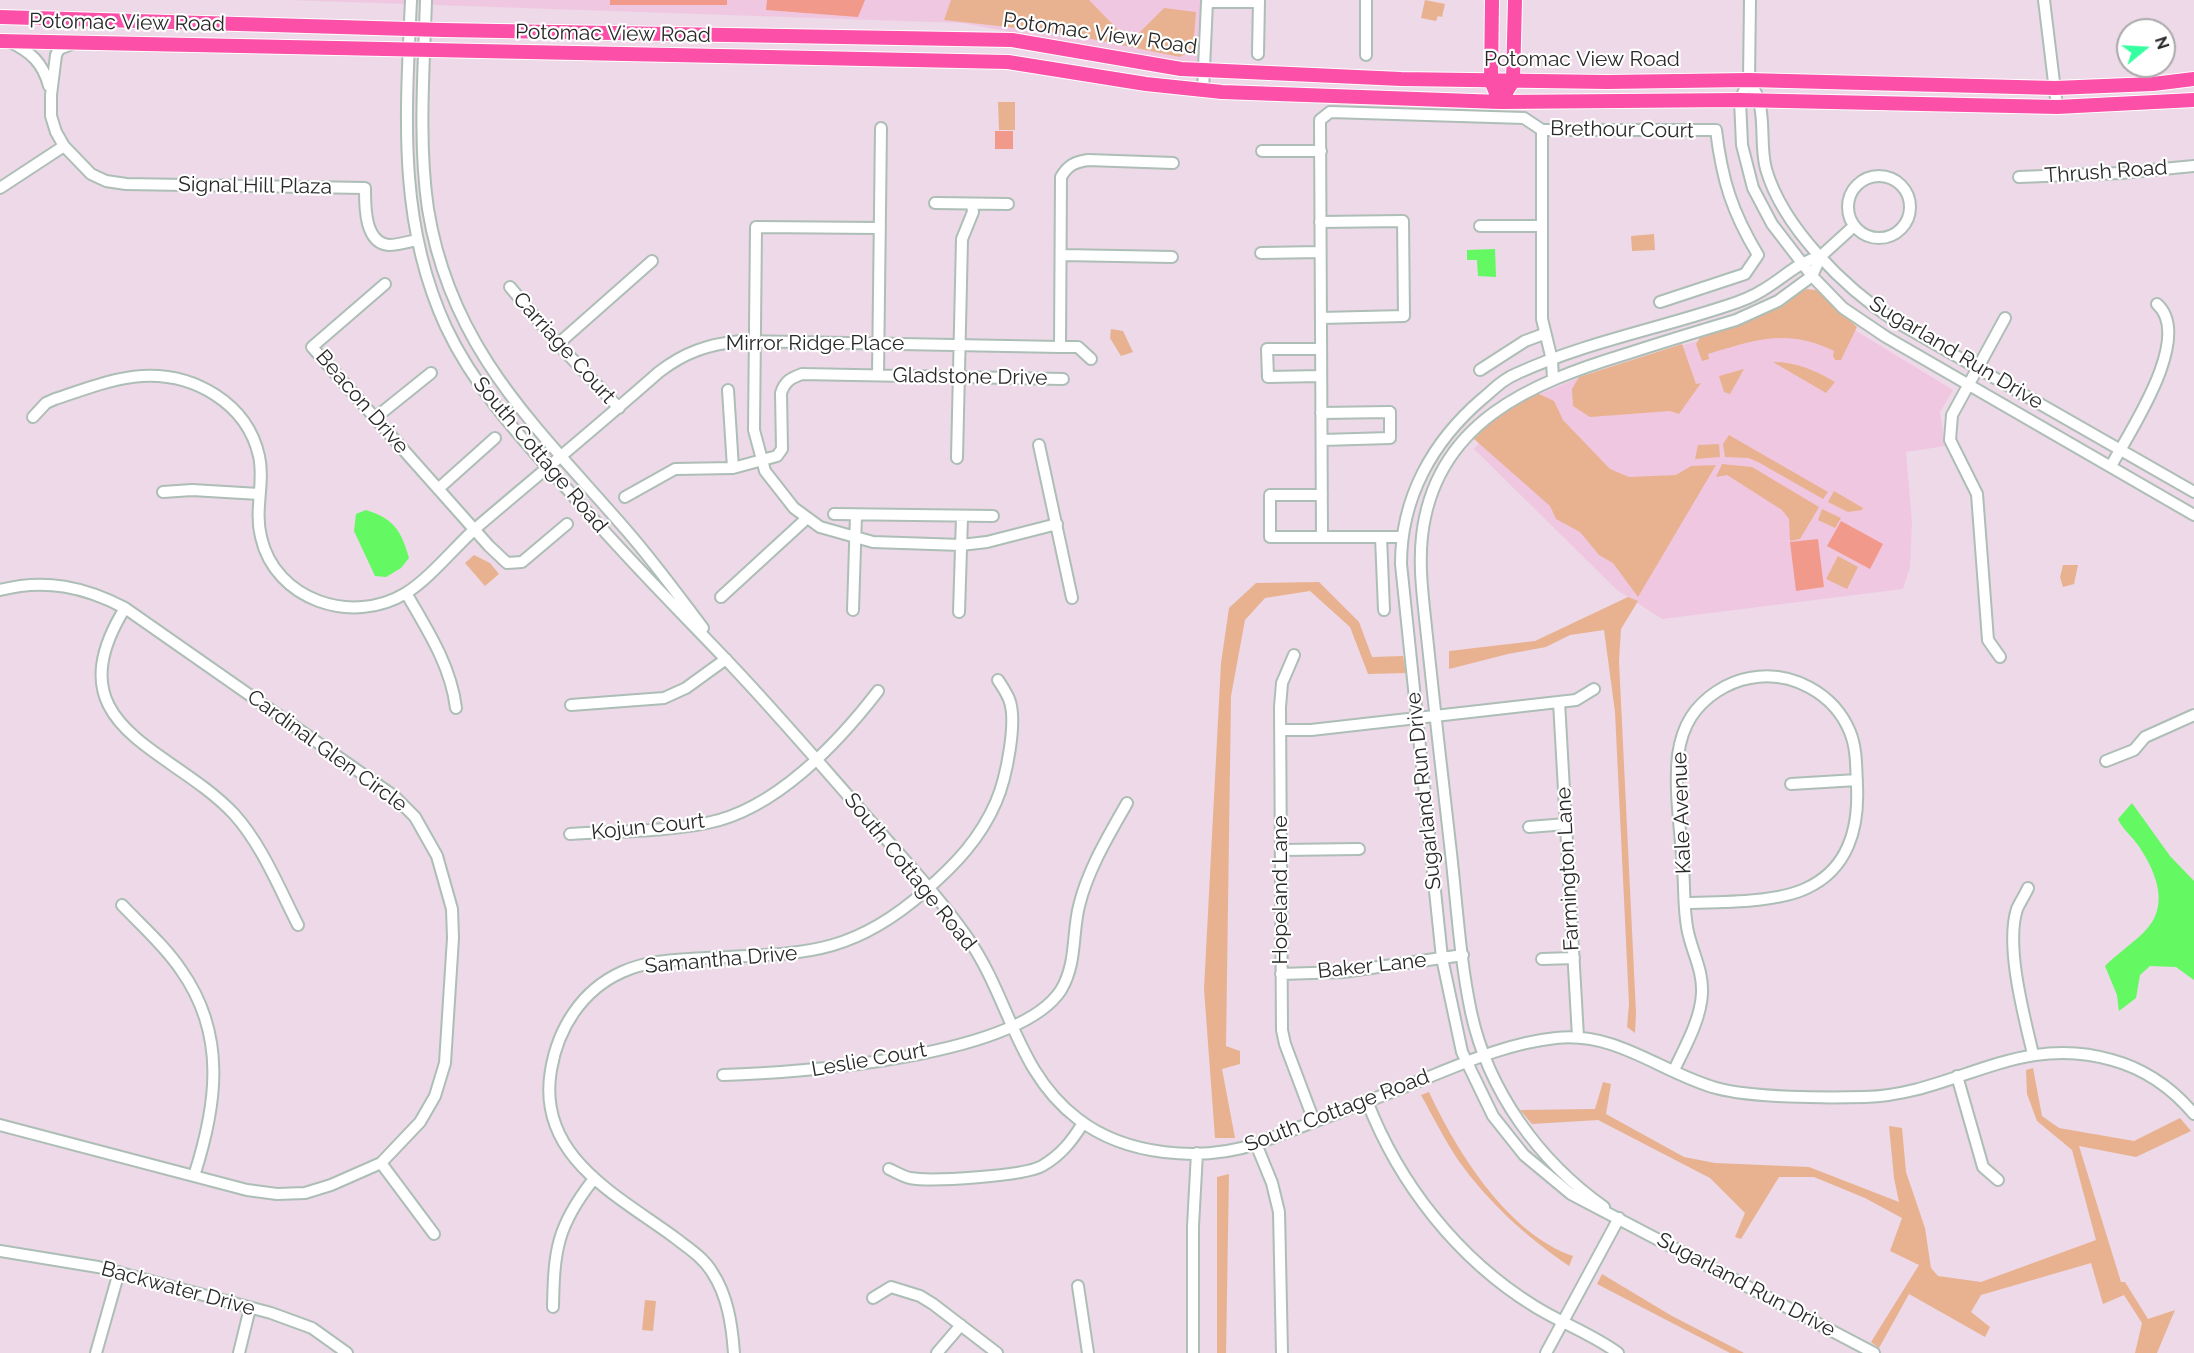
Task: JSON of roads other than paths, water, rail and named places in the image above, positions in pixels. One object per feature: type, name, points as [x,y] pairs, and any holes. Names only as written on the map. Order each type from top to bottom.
[{"type":"main road","points":[[1492,0],[1491,81],[1500,102]]},
{"type":"main road","points":[[1500,102],[1513,81],[1515,0]]},
{"type":"main road","name":"Potomac View Road","points":[[0,17],[168,20],[410,29],[1012,40],[1203,71],[1491,81],[1749,80],[2055,88],[2153,84],[2194,79]]},
{"type":"main road","name":"Potomac View Road","points":[[5,41],[425,52],[1008,62],[1103,78],[1203,90],[1500,102],[1740,100],[2057,107],[2194,100]]},
{"type":"street","name":"South Cottage Road","points":[[411,0],[408,184],[417,240],[430,288],[462,356],[494,405],[625,556],[726,659],[928,888],[982,960],[1012,1027],[1041,1082],[1052,1097],[1083,1123],[1132,1145],[1165,1152],[1222,1152],[1256,1144],[1466,1062],[1528,1041],[1578,1037],[1624,1048],[1704,1084],[1727,1090],[1861,1097],[1883,1097],[2034,1054],[2063,1051],[2094,1054],[2126,1064],[2155,1078],[2194,1114]]},
{"type":"street","name":"South Cottage Road","points":[[426,0],[425,183],[434,237],[443,272],[464,324],[489,368],[515,403],[664,576],[726,659]]},
{"type":"street","points":[[1366,0],[1366,55]]},
{"type":"street","points":[[1749,80],[1750,0]]},
{"type":"street","points":[[2044,0],[2057,107]]},
{"type":"street","points":[[1203,90],[1207,2],[1258,1],[1258,54]]},
{"type":"street","points":[[5,41],[35,57],[46,75],[51,95]]},
{"type":"street","points":[[51,95],[57,51],[72,44]]},
{"type":"street","name":"Sugarland Run Drive","points":[[1749,80],[1740,100],[1742,144],[1753,189],[1772,224],[1812,276],[1858,319],[2194,515]]},
{"type":"street","name":"Sugarland Run Drive","points":[[1749,80],[1760,101],[1761,140],[1769,179],[1790,218],[1845,283],[1872,306],[2194,492]]},
{"type":"street","name":"Signal Hill Plaza","points":[[51,95],[53,126],[64,146],[91,174],[116,183],[365,188],[367,220],[377,238],[390,245],[417,240]]},
{"type":"street","name":"Brethour Court","points":[[1323,537],[1320,376],[1320,120],[1330,112],[1524,118],[1542,130],[1716,130],[1720,166],[1733,210],[1758,255],[1745,274],[1659,302]]},
{"type":"street","name":"Gladstone Drive","points":[[878,375],[881,128]]},
{"type":"street","points":[[1542,130],[1544,334],[1552,360],[1553,379]]},
{"type":"street","points":[[0,188],[64,146]]},
{"type":"street","points":[[1262,152],[1321,151]]},
{"type":"street","points":[[1060,347],[1061,177],[1067,167],[1076,162],[1088,160],[1173,163]]},
{"type":"street","name":"Thrush Road","points":[[2019,177],[2121,173],[2194,166]]},
{"type":"street","points":[[1879,176],[1901,184],[1909,196],[1911,209],[1907,222],[1898,232],[1878,239],[1864,235],[1854,226],[1848,209],[1850,196],[1857,185],[1868,178],[1879,176]]},
{"type":"street","points":[[935,203],[1008,204]]},
{"type":"street","points":[[957,458],[962,239],[973,212],[972,204]]},
{"type":"street","points":[[1320,222],[1403,221],[1404,304],[1404,316],[1321,318]]},
{"type":"street","points":[[879,228],[756,226],[753,411],[761,461],[783,496],[806,519],[820,527],[855,539],[961,545],[987,542],[1057,524]]},
{"type":"street","points":[[1480,226],[1542,226]]},
{"type":"street","points":[[1812,276],[1821,256],[1854,226]]},
{"type":"street","points":[[1261,253],[1320,252]]},
{"type":"street","points":[[1062,255],[1172,257]]},
{"type":"street","points":[[1801,262],[1821,256]]},
{"type":"street","points":[[558,344],[652,261]]},
{"type":"street","name":"Sugarland Run Drive","points":[[1801,262],[1777,281],[1747,299],[1552,360],[1499,383],[1451,428],[1424,469],[1412,497],[1402,537],[1402,589],[1442,958],[1454,1025],[1466,1062],[1493,1116],[1524,1155],[1571,1194],[1874,1353]]},
{"type":"street","name":"Sugarland Run Drive","points":[[1619,1218],[1578,1189],[1553,1166],[1511,1109],[1485,1055],[1471,1010],[1435,715],[1420,563],[1424,522],[1448,461],[1475,427],[1507,401],[1553,379],[1754,314],[1778,301],[1812,276]]},
{"type":"street","name":"Beacon Drive","points":[[386,284],[312,347],[501,558],[515,564],[522,562],[567,524]]},
{"type":"street","name":"Carriage Court","points":[[510,287],[558,344],[619,408]]},
{"type":"street","points":[[2111,466],[2153,392],[2171,348],[2169,317],[2157,304]]},
{"type":"street","points":[[2000,657],[1988,640],[1977,494],[1950,440],[1952,415],[2005,318]]},
{"type":"street","points":[[1480,370],[1525,341],[1544,334]]},
{"type":"street","name":"Mirror Ridge Place","points":[[33,417],[46,403],[55,399],[126,378],[157,376],[197,385],[231,405],[247,425],[260,459],[258,523],[266,554],[284,579],[299,591],[326,605],[341,608],[375,606],[406,593],[475,530],[667,366],[686,354],[716,344],[754,341],[1078,347],[1091,359]]},
{"type":"street","points":[[1320,376],[1268,377],[1267,349],[1321,349]]},
{"type":"street","points":[[375,418],[431,373]]},
{"type":"street","name":"Gladstone Drive","points":[[761,461],[777,456],[782,449],[781,393],[784,384],[792,377],[802,374],[1063,379]]},
{"type":"street","points":[[728,390],[733,468]]},
{"type":"street","points":[[1321,413],[1390,412],[1390,438],[1322,440]]},
{"type":"street","points":[[438,489],[495,438]]},
{"type":"street","points":[[1039,445],[1072,598]]},
{"type":"street","points":[[625,496],[675,469],[733,468],[761,461]]},
{"type":"street","points":[[164,492],[192,490],[258,494]]},
{"type":"street","points":[[1322,495],[1270,495],[1270,537],[1402,537]]},
{"type":"street","points":[[834,514],[993,516]]},
{"type":"street","points":[[853,610],[856,514]]},
{"type":"street","points":[[960,612],[962,517]]},
{"type":"street","points":[[721,597],[806,519]]},
{"type":"street","points":[[1381,537],[1384,610]]},
{"type":"street","name":"Cardinal Glen Circle","points":[[0,590],[42,584],[78,587],[125,608],[394,796],[415,817],[437,856],[452,909],[445,1063],[435,1096],[420,1122],[381,1163],[331,1185],[305,1193],[247,1190],[0,1125]]},
{"type":"street","points":[[406,593],[441,659],[452,686],[456,708]]},
{"type":"street","points":[[125,608],[114,626],[105,654],[102,681],[109,707],[127,732],[235,816],[256,845],[298,925]]},
{"type":"street","name":"Hopeland Lane","points":[[1294,655],[1282,684],[1280,730],[1281,974],[1285,1044],[1314,1121]]},
{"type":"street","points":[[571,705],[664,698],[686,688],[726,659]]},
{"type":"street","name":"Kale Avenue","points":[[1674,1070],[1696,1018],[1702,997],[1701,972],[1689,936],[1685,903],[1678,758],[1688,722],[1711,695],[1736,681],[1757,676],[1786,679],[1816,691],[1835,709],[1850,732],[1856,756],[1858,811],[1854,833],[1840,861],[1824,878],[1806,889],[1786,894],[1685,903]]},
{"type":"street","name":"Samantha Drive","points":[[734,1353],[728,1309],[716,1279],[707,1265],[675,1238],[593,1180],[576,1161],[559,1134],[549,1087],[550,1070],[560,1037],[576,1008],[591,992],[622,972],[652,962],[802,953],[841,944],[885,922],[928,888],[958,861],[976,840],[1001,791],[1009,762],[1010,701],[998,680]]},
{"type":"street","points":[[1280,730],[1311,730],[1576,700],[1594,689]]},
{"type":"street","name":"Kojun Court","points":[[570,834],[708,823],[752,805],[817,760],[847,731],[878,691]]},
{"type":"street","name":"Farmington Lane","points":[[1559,702],[1578,1037]]},
{"type":"street","points":[[2106,761],[2134,750],[2145,736],[2194,715]]},
{"type":"street","points":[[1791,784],[1857,780]]},
{"type":"street","name":"Leslie Court","points":[[723,1075],[784,1073],[857,1064],[964,1042],[1012,1027],[1044,1008],[1065,981],[1074,951],[1080,904],[1088,881],[1127,803]]},
{"type":"street","points":[[1529,827],[1566,824]]},
{"type":"street","points":[[1281,850],[1359,849]]},
{"type":"street","points":[[2028,888],[2017,910],[2016,972],[2034,1054]]},
{"type":"street","points":[[122,905],[181,969],[198,998],[208,1029],[215,1064],[210,1124],[194,1176]]},
{"type":"street","name":"Baker Lane","points":[[1281,974],[1343,972],[1463,955]]},
{"type":"street","points":[[1542,959],[1574,958]]},
{"type":"street","points":[[1957,1076],[1983,1167],[1998,1180]]},
{"type":"street","points":[[1367,1101],[1379,1131],[1396,1162],[1422,1201],[1457,1243],[1501,1284],[1562,1323],[1618,1353]]},
{"type":"street","points":[[890,1169],[909,1178],[1010,1175],[1028,1172],[1041,1167],[1062,1152],[1083,1123]]},
{"type":"street","points":[[1256,1144],[1272,1182],[1279,1212],[1282,1353]]},
{"type":"street","points":[[1193,1353],[1194,1205],[1197,1153]]},
{"type":"street","points":[[381,1163],[434,1234]]},
{"type":"street","points":[[553,1307],[555,1257],[561,1231],[576,1202],[593,1180]]},
{"type":"street","points":[[1546,1353],[1619,1218]]},
{"type":"street","name":"Backwater Drive","points":[[0,1251],[119,1272],[301,1322],[347,1353]]},
{"type":"street","points":[[96,1353],[119,1272]]},
{"type":"street","points":[[1078,1286],[1088,1353]]},
{"type":"street","points":[[873,1298],[891,1287],[906,1291],[933,1304],[997,1353]]},
{"type":"street","points":[[239,1353],[250,1308]]},
{"type":"street","points":[[937,1353],[961,1325]]}]
